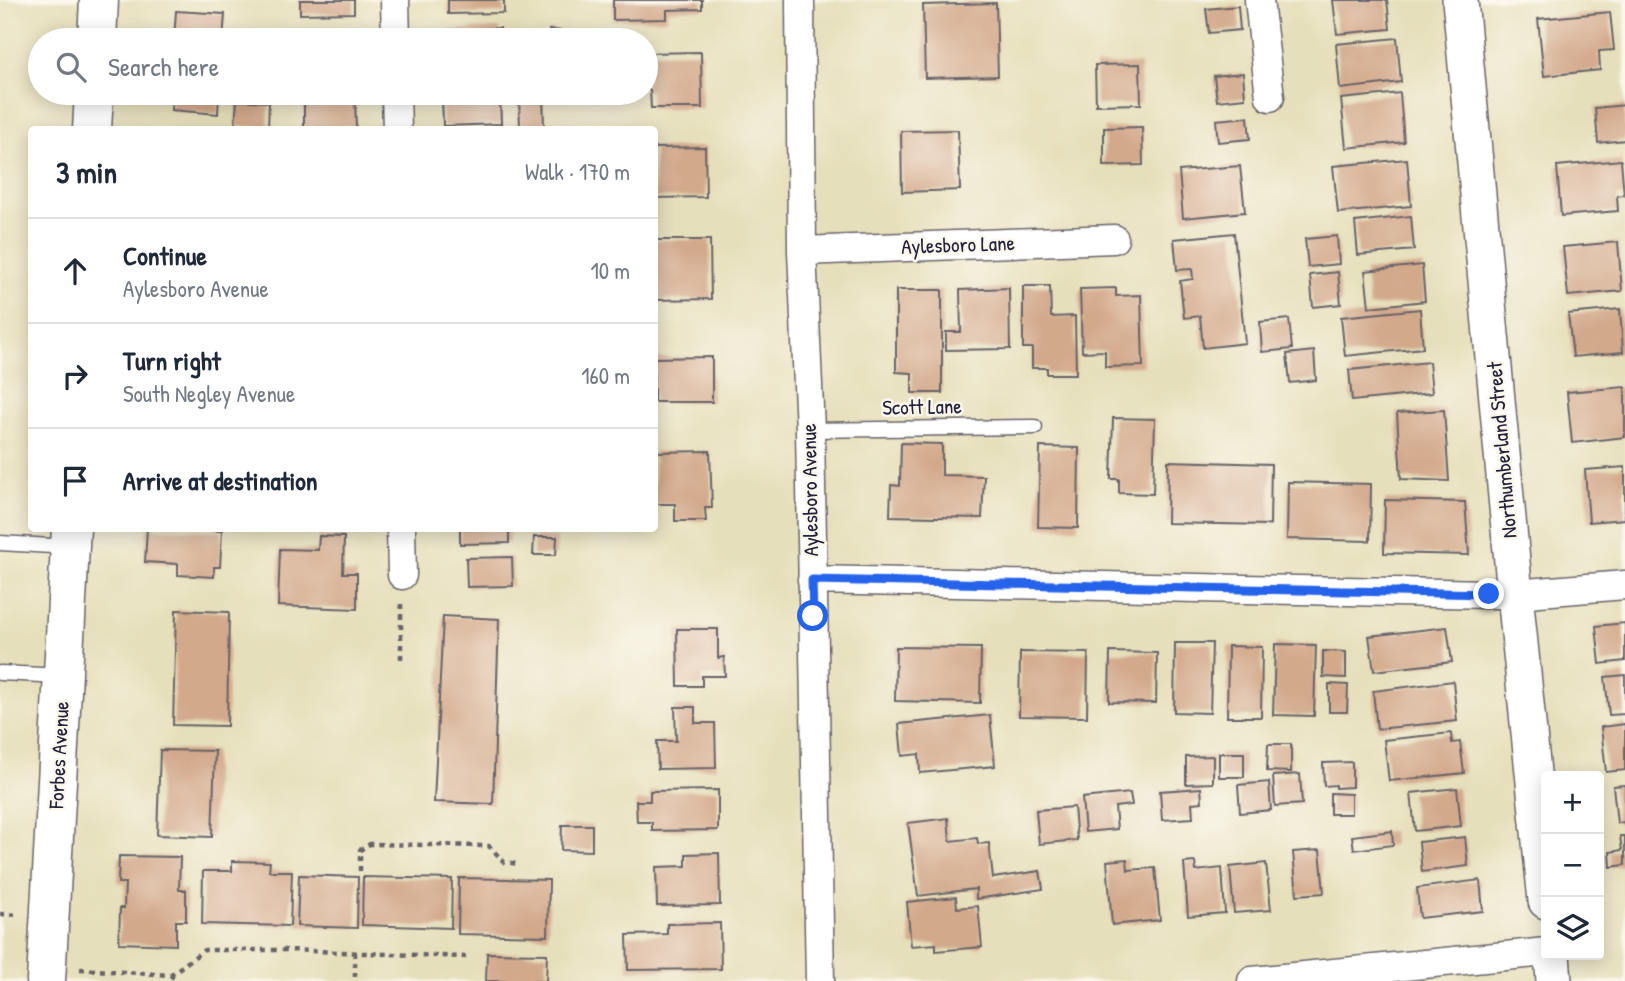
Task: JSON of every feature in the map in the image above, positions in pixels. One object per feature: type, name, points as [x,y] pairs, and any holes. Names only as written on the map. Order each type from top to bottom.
[{"type":"main road","points":[[98,28],[99,0]]},
{"type":"main road","points":[[92,126],[93,105]]},
{"type":"main road","name":"Forbes Avenue","points":[[47,974],[71,538]]},
{"type":"street","points":[[395,0],[396,28]]},
{"type":"street","name":"Aylesboro Avenue","points":[[800,0],[802,251],[810,430],[820,981]]},
{"type":"street","points":[[1259,0],[1270,97]]},
{"type":"street","name":"Northumberland Street","points":[[1460,0],[1546,897]]},
{"type":"street","points":[[396,105],[397,126]]},
{"type":"street","name":"Aylesboro Lane","points":[[802,251],[1114,239]]},
{"type":"street","points":[[401,532],[402,575]]},
{"type":"street","points":[[812,580],[1516,594],[1625,585]]},
{"type":"street","points":[[1252,981],[1541,952]]},
{"type":"street","points":[[1552,960],[1554,981]]},
{"type":"lane","name":"Scott Lane","points":[[810,430],[1035,426]]},
{"type":"lane","points":[[0,543],[71,538]]},
{"type":"lane","points":[[0,673],[64,676]]},
{"type":"path","points":[[401,659],[402,575]]},
{"type":"path","points":[[360,871],[360,850],[370,844],[489,846],[504,862],[520,864]]},
{"type":"path","points":[[170,975],[204,950],[288,950],[466,957]]},
{"type":"path","points":[[355,953],[355,981]]},
{"type":"path","points":[[47,974],[170,975],[178,981]]},
{"type":"building","points":[[300,0],[354,0],[354,13],[300,14]]},
{"type":"building","points":[[448,0],[504,0],[504,13],[448,14]]},
{"type":"building","points":[[613,0],[702,0],[702,9],[667,10],[667,19],[613,20]]},
{"type":"building","points":[[1333,0],[1387,0],[1390,29],[1337,34]]},
{"type":"building","points":[[996,3],[998,76],[925,78],[923,5]]},
{"type":"building","points":[[1238,6],[1240,30],[1209,33],[1206,9]]},
{"type":"building","points":[[176,11],[225,14],[224,28],[175,28]]},
{"type":"building","points":[[1610,12],[1614,50],[1599,51],[1600,70],[1544,76],[1538,19]]},
{"type":"building","points":[[1397,38],[1401,82],[1340,89],[1336,44]]},
{"type":"building","points":[[701,52],[702,108],[651,108],[651,105],[658,105],[658,53]]},
{"type":"building","points":[[1140,64],[1141,104],[1096,105],[1095,65]]},
{"type":"building","points":[[1243,73],[1245,98],[1217,101],[1214,76]]},
{"type":"building","points":[[1400,93],[1404,142],[1346,148],[1341,99]]},
{"type":"building","points":[[171,105],[218,105],[218,114],[171,110]]},
{"type":"building","points":[[237,105],[269,105],[268,126],[235,126]]},
{"type":"building","points":[[304,105],[355,105],[356,126],[304,126]]},
{"type":"building","points":[[442,105],[500,105],[501,124],[443,126]]},
{"type":"building","points":[[519,105],[543,105],[544,126],[520,126]]},
{"type":"building","points":[[1625,105],[1625,140],[1598,143],[1595,108]]},
{"type":"building","points":[[1248,117],[1250,139],[1218,142],[1216,120]]},
{"type":"building","points":[[1142,127],[1143,165],[1104,166],[1104,128]]},
{"type":"building","points":[[958,130],[960,190],[902,192],[901,131]]},
{"type":"building","points":[[705,147],[706,197],[658,198],[658,148]]},
{"type":"building","points":[[1407,159],[1411,206],[1338,213],[1333,166]]},
{"type":"building","points":[[1621,160],[1624,195],[1617,196],[1618,211],[1561,216],[1557,166]]},
{"type":"building","points":[[1240,166],[1245,212],[1183,218],[1179,171]]},
{"type":"building","points":[[1411,216],[1414,250],[1358,255],[1355,222]]},
{"type":"building","points":[[1234,233],[1245,343],[1203,348],[1200,316],[1184,318],[1180,281],[1193,279],[1192,269],[1177,270],[1174,239]]},
{"type":"building","points":[[1337,236],[1339,264],[1308,267],[1305,239]]},
{"type":"building","points":[[658,240],[710,240],[711,299],[658,300]]},
{"type":"building","points":[[1618,242],[1622,291],[1568,296],[1563,247]]},
{"type":"building","points":[[1422,265],[1425,301],[1369,307],[1365,271]]},
{"type":"building","points":[[1338,272],[1341,304],[1313,307],[1310,275]]},
{"type":"building","points":[[1023,286],[1050,286],[1051,317],[1075,316],[1076,374],[1047,374],[1047,368],[1032,368],[1032,348],[1023,348]]},
{"type":"building","points":[[1009,288],[1010,349],[946,350],[946,332],[961,332],[960,290]]},
{"type":"building","points":[[1116,288],[1116,296],[1141,295],[1143,366],[1105,367],[1105,351],[1082,352],[1080,289]]},
{"type":"building","points":[[896,290],[942,290],[942,393],[912,393],[912,373],[896,372]]},
{"type":"building","points":[[1420,309],[1423,348],[1345,356],[1341,317]]},
{"type":"building","points":[[1620,309],[1623,352],[1573,357],[1568,314]]},
{"type":"building","points":[[1289,319],[1292,349],[1262,352],[1260,322]]},
{"type":"building","points":[[1314,351],[1316,380],[1290,383],[1287,354]]},
{"type":"building","points":[[712,357],[712,402],[658,402],[658,358]]},
{"type":"building","points":[[1429,362],[1432,393],[1352,401],[1349,370]]},
{"type":"building","points":[[1625,387],[1625,437],[1572,443],[1567,392]]},
{"type":"building","points":[[1444,410],[1449,481],[1401,479],[1397,413]]},
{"type":"building","points":[[1113,418],[1155,419],[1153,494],[1119,493],[1119,479],[1111,479]]},
{"type":"building","points":[[901,443],[942,444],[942,475],[984,476],[982,518],[890,516],[891,485],[900,486]]},
{"type":"building","points":[[1040,447],[1079,448],[1078,528],[1038,527]]},
{"type":"building","points":[[710,451],[712,508],[705,508],[706,521],[675,521],[675,504],[658,504],[658,452]]},
{"type":"building","points":[[1168,461],[1271,464],[1270,525],[1167,523]]},
{"type":"building","points":[[1625,467],[1625,519],[1589,522],[1585,470]]},
{"type":"building","points":[[1288,482],[1371,484],[1370,541],[1287,539]]},
{"type":"building","points":[[1385,500],[1465,502],[1469,555],[1384,553]]},
{"type":"building","points":[[147,532],[222,532],[220,567],[214,567],[214,577],[178,575],[178,564],[145,562]]},
{"type":"building","points":[[460,532],[509,532],[509,543],[460,544]]},
{"type":"building","points":[[319,536],[344,537],[343,573],[357,573],[357,609],[278,606],[280,549],[318,550]]},
{"type":"building","points":[[534,537],[557,537],[556,555],[533,555]]},
{"type":"building","points":[[512,557],[513,586],[467,587],[466,558]]},
{"type":"building","points":[[176,610],[229,612],[227,726],[173,725]]},
{"type":"building","points":[[443,616],[499,619],[493,804],[434,802]]},
{"type":"building","points":[[1625,623],[1625,661],[1600,664],[1596,626]]},
{"type":"building","points":[[1447,627],[1452,662],[1374,671],[1369,636]]},
{"type":"building","points":[[677,629],[718,629],[718,658],[724,657],[725,676],[702,676],[702,686],[678,686]]},
{"type":"building","points":[[1175,643],[1212,643],[1210,713],[1174,712]]},
{"type":"building","points":[[1275,644],[1316,645],[1314,716],[1273,715]]},
{"type":"building","points":[[1228,646],[1262,647],[1261,717],[1227,717]]},
{"type":"building","points":[[896,647],[981,648],[980,703],[895,701]]},
{"type":"building","points":[[1323,651],[1346,652],[1346,678],[1323,677]]},
{"type":"building","points":[[1020,652],[1088,653],[1087,717],[1019,716]]},
{"type":"building","points":[[1110,652],[1157,653],[1156,703],[1109,702]]},
{"type":"building","points":[[1625,675],[1625,714],[1609,715],[1605,677]]},
{"type":"building","points":[[1453,681],[1457,721],[1377,729],[1373,691]]},
{"type":"building","points":[[1329,684],[1348,685],[1347,712],[1329,712]]},
{"type":"building","points":[[675,707],[695,707],[695,723],[715,723],[716,768],[658,769],[657,741],[676,741]]},
{"type":"building","points":[[990,715],[995,766],[920,773],[919,754],[902,756],[899,724]]},
{"type":"building","points":[[1625,724],[1625,770],[1606,772],[1601,727]]},
{"type":"building","points":[[1451,733],[1452,743],[1460,742],[1464,773],[1389,781],[1384,740]]},
{"type":"building","points":[[1268,744],[1291,744],[1291,772],[1267,771]]},
{"type":"building","points":[[160,750],[215,751],[212,837],[157,835]]},
{"type":"building","points":[[1219,753],[1244,753],[1244,777],[1219,777]]},
{"type":"building","points":[[1213,756],[1213,783],[1186,784],[1186,757]]},
{"type":"building","points":[[1352,762],[1352,787],[1324,786],[1323,763]]},
{"type":"building","points":[[1300,774],[1302,804],[1275,806],[1273,776]]},
{"type":"building","points":[[1269,782],[1271,810],[1240,813],[1238,785]]},
{"type":"building","points":[[1625,785],[1625,822],[1617,823],[1613,786]]},
{"type":"building","points":[[1201,788],[1202,802],[1192,803],[1193,818],[1162,820],[1160,791]]},
{"type":"building","points":[[1457,788],[1461,826],[1415,831],[1411,793]]},
{"type":"building","points":[[718,790],[718,830],[652,831],[652,822],[637,822],[636,801],[650,801],[650,791]]},
{"type":"building","points":[[1130,793],[1132,805],[1115,807],[1117,829],[1085,832],[1082,798]]},
{"type":"building","points":[[1330,793],[1351,794],[1351,814],[1330,814]]},
{"type":"building","points":[[1074,807],[1077,840],[1039,844],[1036,810]]},
{"type":"building","points":[[948,818],[950,841],[977,838],[978,844],[989,843],[993,878],[1040,871],[1043,889],[976,899],[976,889],[918,896],[908,823]]},
{"type":"building","points":[[562,825],[592,825],[592,851],[561,850]]},
{"type":"building","points":[[1392,831],[1393,845],[1354,850],[1352,836]]},
{"type":"building","points":[[1620,836],[1625,836],[1625,865],[1611,867],[1610,852],[1622,850]]},
{"type":"building","points":[[1465,837],[1468,866],[1422,872],[1419,842]]},
{"type":"building","points":[[1320,850],[1324,893],[1297,895],[1293,852]]},
{"type":"building","points":[[719,853],[720,905],[657,906],[656,867],[686,866],[686,854]]},
{"type":"building","points":[[119,856],[180,857],[179,890],[186,890],[186,921],[176,921],[176,945],[119,943],[120,908],[124,908],[125,883],[118,883]]},
{"type":"building","points":[[1127,859],[1128,870],[1155,868],[1160,920],[1112,925],[1107,861]]},
{"type":"building","points":[[232,861],[270,862],[269,871],[292,871],[290,926],[202,924],[203,871],[232,871]]},
{"type":"building","points":[[1195,862],[1196,871],[1222,868],[1225,913],[1188,916],[1184,863]]},
{"type":"building","points":[[1266,863],[1271,910],[1234,913],[1230,867]]},
{"type":"building","points":[[299,875],[358,877],[357,928],[297,926]]},
{"type":"building","points":[[363,877],[452,879],[451,928],[362,925]]},
{"type":"building","points":[[459,878],[549,880],[548,936],[458,934]]},
{"type":"building","points":[[1480,880],[1483,911],[1420,918],[1417,888]]},
{"type":"building","points":[[956,897],[957,908],[978,906],[982,947],[936,951],[936,944],[911,946],[907,902]]},
{"type":"building","points":[[720,923],[721,969],[628,970],[627,935],[667,934],[667,924]]},
{"type":"building","points":[[487,953],[547,954],[546,981],[486,981]]},
{"type":"route","points":[[813,616],[812,580],[1489,594]]}]
